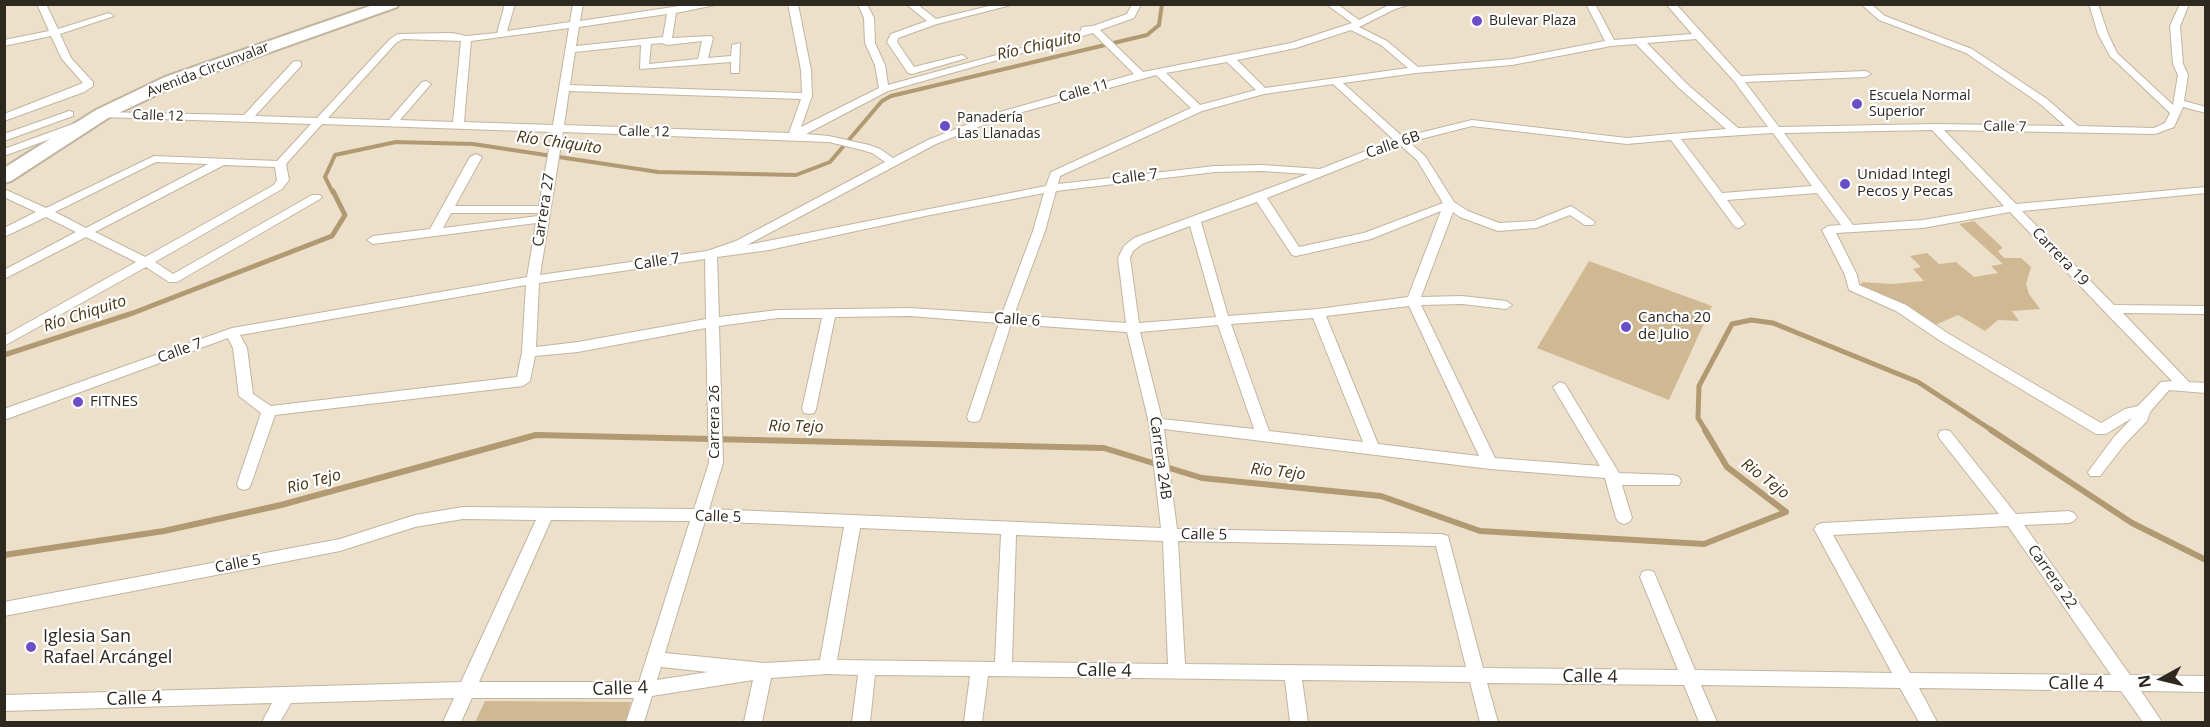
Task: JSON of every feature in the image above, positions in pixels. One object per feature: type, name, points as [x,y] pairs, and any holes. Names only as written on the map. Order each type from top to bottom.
[{"type":"main road","name":"Avenida Circunvalar","points":[[4,177],[99,116],[171,81],[392,4]]},
{"type":"street","points":[[4,118],[89,84],[67,59],[41,4]]},
{"type":"street","points":[[501,35],[510,4]]},
{"type":"street","name":"Carrera 27","points":[[269,411],[523,381],[529,352],[533,280],[578,4]]},
{"type":"street","points":[[280,164],[393,40],[401,36],[452,36],[466,39],[574,26],[646,10],[672,11],[716,4]]},
{"type":"street","points":[[793,4],[806,70],[807,96],[793,136],[829,139],[865,147],[876,151],[893,163]]},
{"type":"street","points":[[862,4],[869,18],[870,43],[880,65],[884,89]]},
{"type":"street","points":[[910,4],[934,22]]},
{"type":"street","points":[[1330,4],[1416,70]]},
{"type":"street","name":"Calle 11","points":[[711,254],[740,243],[932,142],[997,116],[1141,75],[1293,46],[1355,25],[1393,6],[1407,4]]},
{"type":"street","points":[[1590,4],[1611,43]]},
{"type":"street","points":[[1670,4],[1738,79],[1850,229]]},
{"type":"street","points":[[1865,4],[1882,18],[1969,51],[2043,101],[2074,128]]},
{"type":"street","points":[[2093,4],[2103,34],[2113,54],[2128,70],[2177,107],[2205,110]]},
{"type":"street","points":[[2177,107],[2183,75],[2178,64],[2175,26],[2185,4]]},
{"type":"street","points":[[1006,5],[934,22],[894,36],[892,42],[912,71],[1077,30],[1094,29],[1131,16],[1135,5]]},
{"type":"street","points":[[672,11],[667,42],[708,38],[702,62]]},
{"type":"street","points":[[4,43],[54,33],[109,16]]},
{"type":"street","points":[[1094,29],[1141,75]]},
{"type":"street","name":"Calle 12","points":[[99,116],[247,118],[793,136],[884,89],[1094,29]]},
{"type":"street","points":[[974,417],[1039,231],[1055,174],[1198,110],[1263,91],[1337,83],[1416,70],[1512,62],[1611,43],[1698,36]]},
{"type":"street","points":[[458,125],[466,39]]},
{"type":"street","points":[[571,50],[668,39]]},
{"type":"street","points":[[646,41],[644,67],[736,59]]},
{"type":"street","points":[[1639,41],[1683,86],[1735,132]]},
{"type":"street","points":[[735,71],[737,45]]},
{"type":"street","points":[[1229,58],[1263,91]]},
{"type":"street","points":[[247,118],[297,64]]},
{"type":"street","points":[[1158,71],[1198,110]]},
{"type":"street","points":[[1738,79],[1866,74]]},
{"type":"street","points":[[1337,83],[1421,158],[1450,204],[1464,214],[1498,227],[1536,224],[1571,210],[1588,222]]},
{"type":"street","points":[[392,123],[426,84]]},
{"type":"street","points":[[565,88],[807,96]]},
{"type":"street","name":"Calle 7","points":[[1674,137],[1735,132],[1935,127],[2155,131],[2170,125],[2177,107]]},
{"type":"street","points":[[4,138],[69,114]]},
{"type":"street","points":[[4,153],[99,116]]},
{"type":"street","name":"Calle 6B","points":[[1128,249],[1138,240],[1195,222],[1402,140],[1472,123],[1627,141],[1674,137]]},
{"type":"street","name":"Carrera 19","points":[[1935,127],[2185,387]]},
{"type":"street","points":[[1674,137],[1739,224]]},
{"type":"street","points":[[434,233],[476,157]]},
{"type":"street","points":[[4,232],[154,159],[280,164]]},
{"type":"street","points":[[4,275],[223,161]]},
{"type":"street","points":[[4,342],[278,187],[283,180],[280,164]]},
{"type":"street","name":"Calle 7","points":[[4,415],[232,332],[533,280],[769,246],[925,212],[1051,188],[1215,169],[1262,168],[1322,171]]},
{"type":"street","points":[[1719,197],[1820,189]]},
{"type":"street","points":[[2144,410],[2130,413],[2101,430],[1944,337],[1901,308],[1858,291],[1853,287],[1851,275],[1828,230],[1923,224],[2012,208],[2205,190]]},
{"type":"street","points":[[4,192],[89,232],[173,279],[316,197]]},
{"type":"street","points":[[1260,197],[1296,252],[1367,236],[1450,204]]},
{"type":"street","points":[[1450,204],[1413,301],[1490,463]]},
{"type":"street","points":[[447,209],[543,215]]},
{"type":"street","points":[[373,240],[434,233],[543,215]]},
{"type":"street","points":[[1195,222],[1222,320],[1263,434]]},
{"type":"street","name":"Carrera 24B","points":[[1128,249],[1124,258],[1133,328],[1156,423],[1163,471],[1170,535],[1177,671]]},
{"type":"street","name":"Carrera 26","points":[[635,723],[716,463],[711,254]]},
{"type":"street","name":"Calle 6","points":[[529,352],[578,347],[714,322],[778,314],[910,312],[1133,328],[1318,313],[1413,301],[1462,300],[1506,305]]},
{"type":"street","points":[[2110,309],[2205,310]]},
{"type":"street","points":[[1318,313],[1372,447]]},
{"type":"street","points":[[810,409],[830,315]]},
{"type":"street","points":[[232,332],[240,348],[246,396],[269,411],[244,484]]},
{"type":"street","points":[[2095,472],[2166,385],[2205,388]]},
{"type":"street","points":[[1560,387],[1612,476],[1624,518]]},
{"type":"street","points":[[1156,423],[1372,447],[1490,463],[1674,481]]},
{"type":"street","name":"Carrera 22","points":[[1945,435],[2011,518],[2153,723]]},
{"type":"street","name":"Calle 5","points":[[4,609],[340,544],[415,520],[463,513],[701,516],[1170,535],[1442,540],[1477,674]]},
{"type":"street","points":[[452,723],[546,514]]},
{"type":"street","points":[[1928,723],[1822,529],[2011,518],[2069,517]]},
{"type":"street","points":[[827,667],[853,522]]},
{"type":"street","points":[[1003,670],[1009,528]]},
{"type":"street","points":[[1648,577],[1708,723]]},
{"type":"street","points":[[654,659],[764,670],[753,723]]},
{"type":"street","name":"Calle 4","points":[[4,703],[466,690],[644,690],[764,670],[827,667],[2205,684]]},
{"type":"street","points":[[861,723],[867,668]]},
{"type":"street","points":[[973,723],[980,669]]},
{"type":"street","points":[[1292,672],[1299,723]]},
{"type":"street","points":[[1477,674],[1489,723]]},
{"type":"street","points":[[271,723],[286,695]]},
{"type":"shaded area","points":[[1974,221],[2003,248],[1998,251],[2004,258],[2021,258],[2031,267],[2026,284],[2029,294],[2040,309],[2012,311],[2019,321],[1998,320],[1985,331],[1958,315],[1935,325],[1860,289],[1862,282],[1892,284],[1924,281],[1913,269],[1921,267],[1910,256],[1927,253],[1939,264],[1956,262],[1974,277],[1998,273],[1991,266],[2003,264],[1959,224]]},
{"type":"shaded area","name":"Cancha 20 de Julio","points":[[1589,261],[1712,306],[1669,400],[1537,348]]},
{"type":"shaded area","points":[[485,701],[631,702],[626,722],[475,722]]},
{"type":"waterway","name":"Río Chiquito","points":[[333,193],[325,177],[335,155],[396,142],[473,144],[658,172],[796,175],[830,162],[882,101],[891,96],[1147,35],[1159,25],[1162,4]]},
{"type":"waterway","name":"Río Chiquito","points":[[4,355],[133,313],[332,236],[345,215],[333,191]]},
{"type":"waterway","name":"Rio Tejo","points":[[1706,431],[1698,418],[1699,386],[1732,324],[1751,320],[1773,323],[1918,382],[1993,431]]},
{"type":"waterway","name":"Rio Tejo","points":[[4,555],[164,531],[281,505],[536,435],[1104,448],[1202,478],[1381,496],[1480,531],[1704,544],[1786,512],[1727,467],[1705,430]]},
{"type":"waterway","name":"Rio Tejo","points":[[1991,430],[2132,523],[2206,560]]},
{"type":"place","name":"Bulevar Plaza","points":[[1477,21]]},
{"type":"place","name":"Escuela Normal Superior","points":[[1857,104]]},
{"type":"place","name":"Panadería Las Llanadas","points":[[945,126]]},
{"type":"place","name":"Unidad Integl Pecos y Pecas","points":[[1845,184]]},
{"type":"place","name":"Cancha 20 de Julio","points":[[1626,327]]},
{"type":"place","name":"FITNES","points":[[78,402]]},
{"type":"place","name":"Iglesia San Rafael Arcángel","points":[[31,647]]}]
